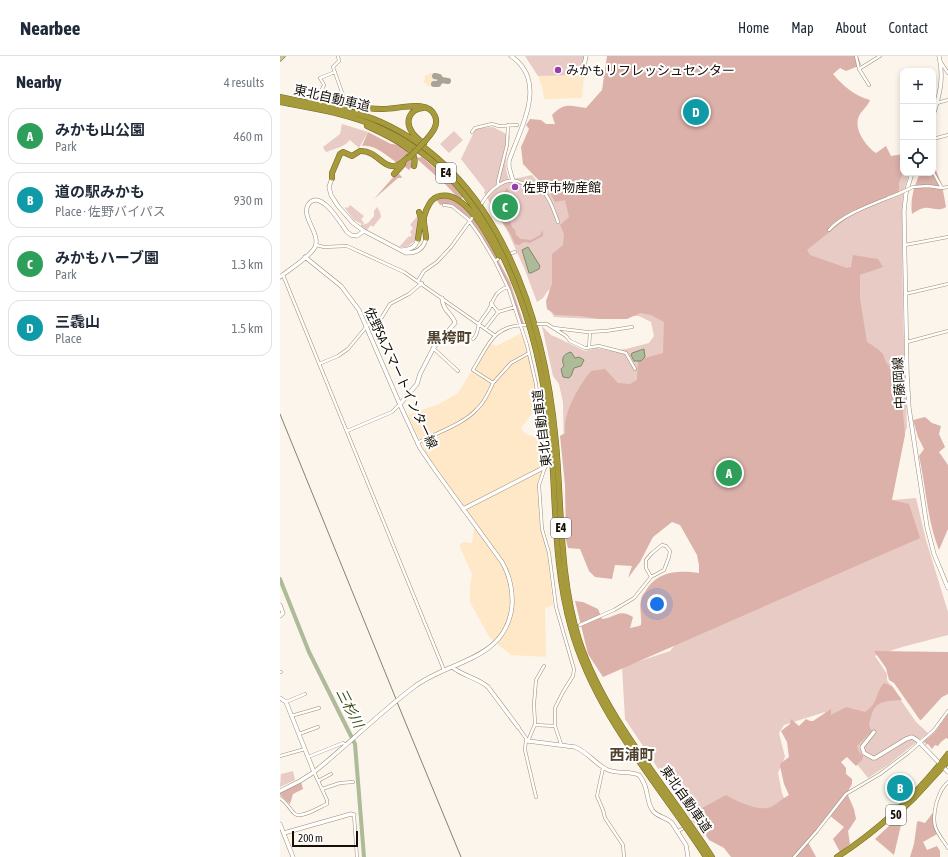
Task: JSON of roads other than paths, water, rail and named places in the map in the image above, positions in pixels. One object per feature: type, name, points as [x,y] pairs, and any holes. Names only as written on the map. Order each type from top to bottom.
[{"type":"highway","name":"東北自動車道","points":[[280,97],[345,110],[381,122],[407,136],[428,150],[460,180],[486,215],[504,247],[520,284],[539,345],[549,390],[554,428],[565,577],[572,612],[584,653],[595,679],[617,719],[712,857]]},
{"type":"highway","points":[[288,99],[380,109],[425,106],[432,110],[437,120],[435,129],[394,174]]},
{"type":"highway","name":"東北自動車道","points":[[280,102],[360,120],[389,132],[419,150],[444,172],[466,196],[482,218],[499,249],[515,286],[534,346],[545,399],[551,441],[559,568],[564,601],[575,642],[591,681],[607,712],[706,857]]},
{"type":"highway","points":[[425,139],[432,129],[434,120],[433,115],[428,110],[418,109],[412,112],[409,117],[408,123],[412,133],[450,166],[456,172],[460,180]]},
{"type":"highway","points":[[329,112],[336,116],[367,126],[408,149],[414,158],[414,166]]},
{"type":"highway","points":[[332,178],[337,161],[342,152],[351,156],[365,150],[385,164],[391,166],[401,164],[409,157]]},
{"type":"highway","points":[[332,178],[342,155],[347,156],[349,160]]},
{"type":"highway","points":[[426,238],[424,218],[431,202],[438,196],[444,195],[453,198],[469,209],[478,221],[496,250],[515,286]]},
{"type":"highway","points":[[418,239],[421,218],[419,212]]},
{"type":"highway","name":"50","points":[[843,857],[894,817],[915,797],[942,765],[948,754]]},
{"type":"highway","name":"50","points":[[837,857],[864,838],[892,814],[942,765],[948,761]]},
{"type":"main road","points":[[280,59],[283,56]]},
{"type":"main road","points":[[511,56],[525,72],[528,81],[530,98],[527,115],[509,161],[513,181]]},
{"type":"main road","points":[[582,75],[586,56]]},
{"type":"main road","points":[[936,106],[941,85],[939,56]]},
{"type":"main road","name":"中藤岡線","points":[[911,176],[905,202],[905,294],[908,398],[925,517],[934,554],[948,588]]},
{"type":"main road","points":[[332,178],[330,187],[331,195],[348,218],[364,231],[406,252],[417,252],[422,248],[426,238]]},
{"type":"main road","points":[[281,276],[305,257],[316,245],[316,237],[307,210],[309,204],[314,201],[319,200],[326,205],[351,235],[357,236],[364,231]]},
{"type":"main road","points":[[399,249],[406,250],[413,248],[418,239]]},
{"type":"main road","name":"佐野SAスマートインター線","points":[[305,257],[346,290],[359,310],[400,404],[426,458],[502,562],[507,571],[511,585],[512,603],[507,624],[495,642],[481,653],[420,682],[346,745]]},
{"type":"main road","points":[[400,404],[417,384],[420,374],[433,348],[456,322],[444,308],[442,298]]},
{"type":"main road","points":[[463,509],[545,467]]},
{"type":"main road","points":[[280,605],[283,613],[280,616]]},
{"type":"main road","points":[[452,667],[461,673],[484,683],[518,727]]},
{"type":"main road","points":[[280,698],[286,702],[314,772]]},
{"type":"main road","points":[[874,732],[863,745],[862,749],[864,753],[874,758],[908,738],[914,738],[920,742],[948,772]]},
{"type":"main road","points":[[527,740],[575,746],[581,749],[603,768],[611,771],[639,775],[646,786],[648,802],[651,810],[659,816],[669,820],[678,831],[686,845],[686,857]]},
{"type":"main road","points":[[280,791],[314,772],[346,745]]},
{"type":"main road","points":[[284,833],[351,814],[354,815]]},
{"type":"main road","points":[[280,824],[293,857]]},
{"type":"street","points":[[338,56],[339,61],[333,67],[344,98]]},
{"type":"street","points":[[856,56],[859,69],[869,85]]},
{"type":"street","points":[[859,69],[880,56]]},
{"type":"street","points":[[940,61],[948,73]]},
{"type":"street","points":[[320,94],[324,85],[320,78],[335,72]]},
{"type":"street","points":[[937,103],[948,100]]},
{"type":"street","points":[[472,132],[476,128],[492,124],[499,126],[517,125]]},
{"type":"street","points":[[498,185],[508,141],[508,125]]},
{"type":"street","points":[[936,138],[948,135]]},
{"type":"street","points":[[935,176],[942,188]]},
{"type":"street","points":[[482,203],[490,192],[498,185],[513,181],[522,183],[529,190],[539,189],[543,192],[551,204],[558,222]]},
{"type":"street","points":[[829,230],[834,225],[861,210],[913,187],[928,186],[942,188],[948,186]]},
{"type":"street","points":[[444,205],[452,206],[471,220],[507,287],[523,325],[537,391],[545,467],[539,484],[542,528],[549,553],[556,607],[564,629],[574,669],[573,676],[555,708],[555,726],[561,744]]},
{"type":"street","points":[[418,281],[424,271],[437,262],[471,220]]},
{"type":"street","points":[[905,245],[948,237]]},
{"type":"street","points":[[316,245],[324,247],[347,246],[404,272],[422,283],[494,335]]},
{"type":"street","points":[[494,261],[498,259]]},
{"type":"street","points":[[281,276],[347,431],[444,670]]},
{"type":"street","points":[[319,364],[338,356],[348,349],[367,326],[382,317],[387,306],[391,302],[409,294],[422,283]]},
{"type":"street","points":[[905,294],[948,284]]},
{"type":"street","points":[[473,339],[476,336],[479,324],[497,293],[507,287]]},
{"type":"street","points":[[491,303],[498,312]]},
{"type":"street","points":[[486,329],[498,312],[515,307]]},
{"type":"street","points":[[537,324],[547,324],[566,336],[570,341],[585,348],[599,346],[626,353],[635,369]]},
{"type":"street","points":[[493,383],[473,370],[494,335],[512,325],[523,325]]},
{"type":"street","points":[[554,328],[590,332],[632,327]]},
{"type":"street","points":[[907,342],[948,331]]},
{"type":"street","points":[[589,348],[590,332]]},
{"type":"street","points":[[433,348],[458,371]]},
{"type":"street","points":[[418,442],[465,420],[477,409],[486,397],[493,383],[511,363],[529,353]]},
{"type":"street","points":[[347,431],[392,412],[400,404]]},
{"type":"street","points":[[580,625],[596,619],[631,600],[640,592],[651,577],[662,572],[669,560],[670,551],[666,546],[662,546],[652,553],[646,560],[646,568],[651,577]]},
{"type":"street","points":[[536,797],[525,750],[527,740],[534,725],[536,680],[544,666]]},
{"type":"street","points":[[286,702],[306,694]]},
{"type":"street","points":[[291,716],[319,708]]},
{"type":"street","points":[[794,857],[846,794],[880,774],[920,742],[934,730],[948,711]]},
{"type":"street","points":[[534,725],[555,726]]},
{"type":"street","points":[[298,734],[318,727]]},
{"type":"street","points":[[518,727],[527,740]]},
{"type":"street","points":[[308,757],[338,744],[343,743],[346,745]]},
{"type":"street","points":[[280,756],[305,749]]},
{"type":"street","points":[[603,768],[597,796],[605,818],[623,845],[624,857]]},
{"type":"street","points":[[280,798],[287,802],[296,815],[305,814],[327,804],[327,800],[314,772]]},
{"type":"street","points":[[318,781],[331,774]]},
{"type":"street","points":[[322,789],[340,783],[353,782]]},
{"type":"street","points":[[948,782],[939,793],[935,818],[935,826],[948,848]]},
{"type":"street","points":[[354,815],[357,857]]},
{"type":"street","points":[[678,831],[682,829]]},
{"type":"waterway","points":[[280,414],[396,699]]},
{"type":"waterway","name":"三杉川","points":[[280,579],[309,652],[355,744],[364,857]]},
{"type":"waterway","points":[[397,702],[461,857]]},
{"type":"tunnel","points":[[689,824],[694,820]]},
{"type":"place","name":"みかもリフレッシュセンター","points":[[558,70]]},
{"type":"place","name":"三毳山","points":[[696,112]]},
{"type":"place","name":"佐野市物産館","points":[[515,187]]},
{"type":"place","name":"みかもハーブ園","points":[[505,207]]},
{"type":"place","name":"みかも山公園","points":[[729,473]]},
{"type":"place","name":"道の駅みかも","points":[[900,788]]},
{"type":"district","name":"黒袴町","points":[[449,337]]},
{"type":"district","name":"西浦町","points":[[632,754]]}]
